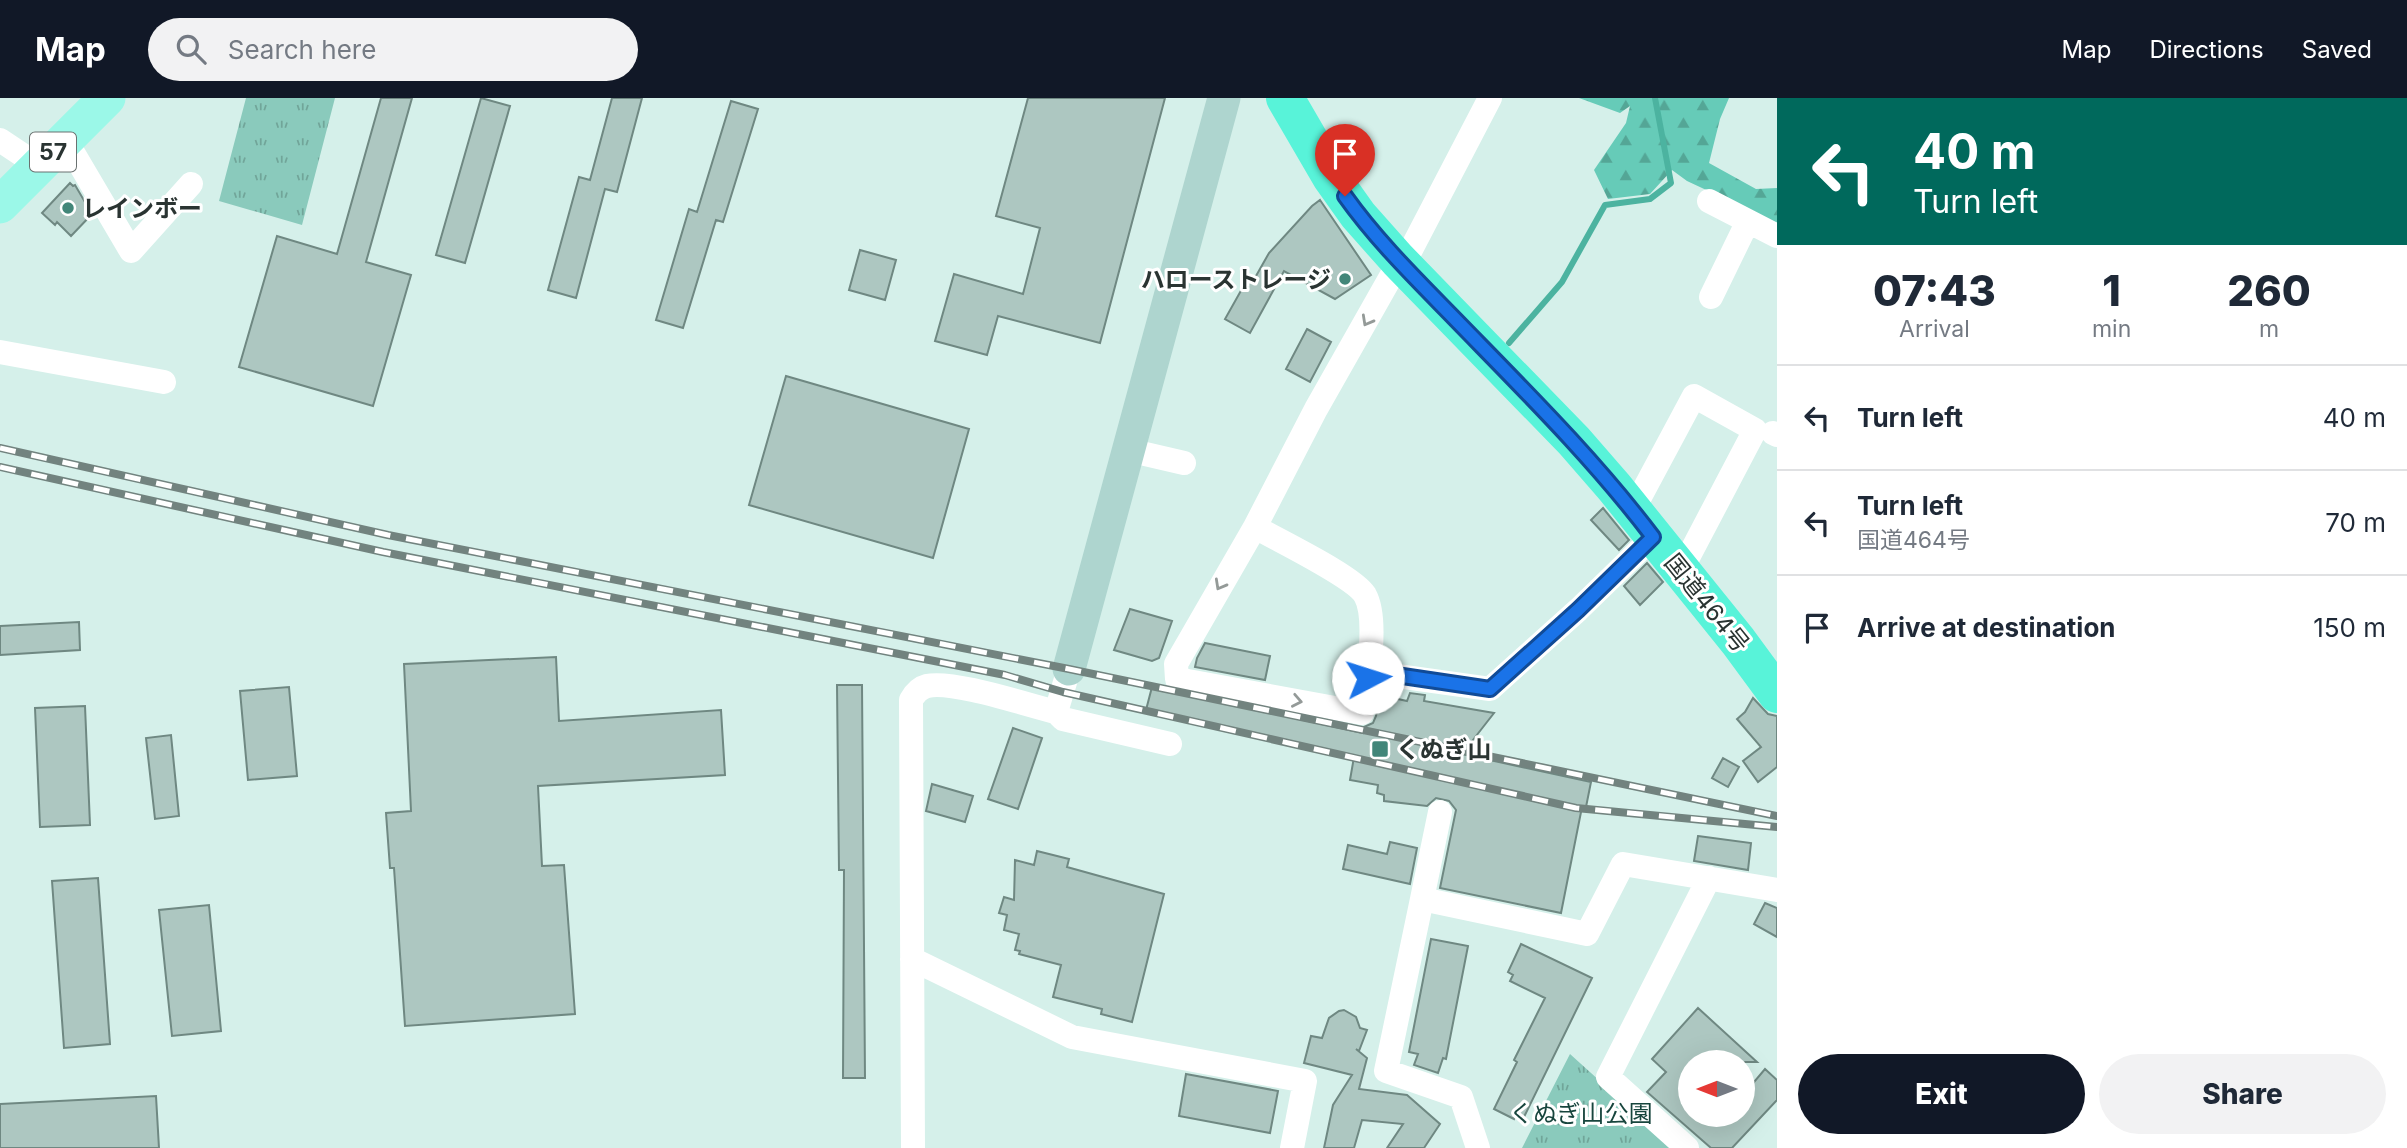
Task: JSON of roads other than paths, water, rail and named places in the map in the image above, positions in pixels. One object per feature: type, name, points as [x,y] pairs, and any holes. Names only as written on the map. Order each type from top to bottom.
[{"type":"highway","name":"国道464号","points":[[1284,98],[1331,177],[1358,215],[1574,441],[1777,694]]},
{"type":"main road","name":"57","points":[[0,205],[107,98]]},
{"type":"street","points":[[1056,712],[1224,98]]},
{"type":"street","points":[[1255,527],[1351,581],[1364,594],[1370,608],[1369,671],[1362,713],[1171,678],[1176,664],[1255,527],[1316,410],[1401,263],[1490,98]]},
{"type":"street","points":[[65,139],[131,251],[191,184]]},
{"type":"street","points":[[0,140],[39,166]]},
{"type":"street","points":[[1709,201],[1777,236]]},
{"type":"street","points":[[1711,298],[1748,221]]},
{"type":"street","points":[[0,352],[164,382]]},
{"type":"street","points":[[1369,671],[1490,689],[1578,610],[1643,524],[1695,396],[1755,430],[1681,571]]},
{"type":"street","points":[[1128,450],[1184,463]]},
{"type":"street","points":[[913,1148],[911,700],[923,686],[936,685],[982,693],[1056,712],[1063,719],[1170,744]]},
{"type":"street","points":[[1440,812],[1386,1071],[1461,1097],[1478,1148]]},
{"type":"street","points":[[1422,900],[1587,934],[1623,864],[1777,890]]},
{"type":"street","points":[[1687,1148],[1608,1077],[1709,878]]},
{"type":"street","points":[[912,959],[1072,1037],[1305,1081],[1292,1148]]},
{"type":"waterway","points":[[1509,343],[1562,282],[1605,205],[1650,199],[1671,183],[1655,98]]},
{"type":"railway","points":[[0,448],[388,535],[1069,669],[1777,816]]},
{"type":"railway","points":[[0,467],[383,552],[1005,675],[1063,692],[1576,808],[1777,827]]},
{"type":"place","name":"レインボー","points":[[68,208]]},
{"type":"place","name":"ハローストレージ","points":[[1345,279]]},
{"type":"place","name":"くぬぎ山","points":[[1380,749]]},
{"type":"park label","name":"くぬぎ山公園","points":[[1581,1113]]}]
